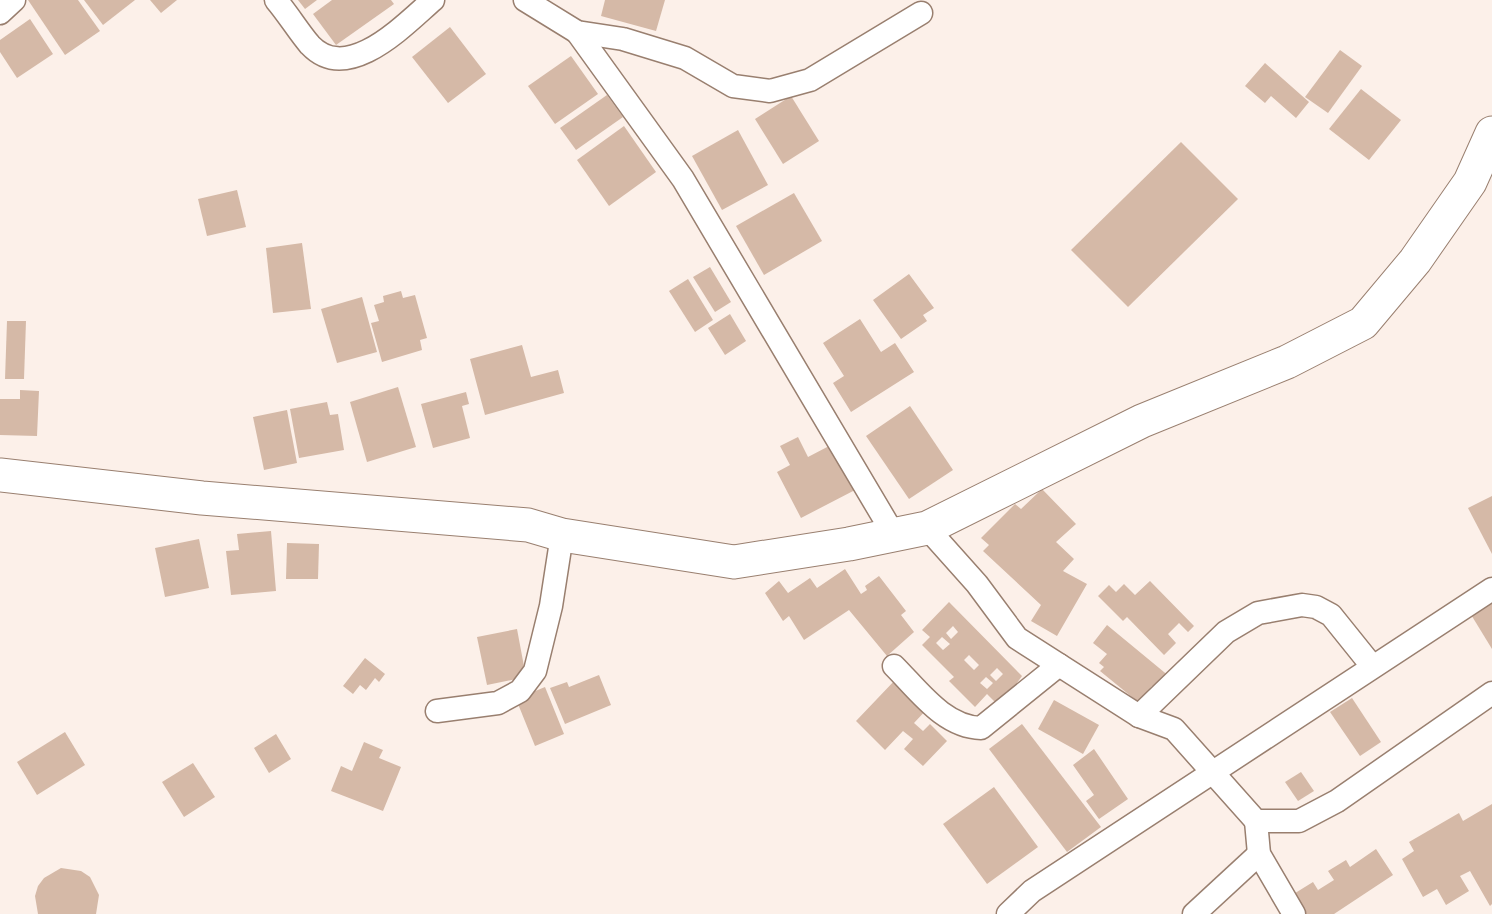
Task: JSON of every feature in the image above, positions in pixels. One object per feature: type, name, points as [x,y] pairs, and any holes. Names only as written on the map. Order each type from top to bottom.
[{"type":"main road","points":[[0,475],[202,498],[528,525],[562,535],[734,562],[927,528],[1142,421],[1287,362],[1363,322],[1415,261],[1470,182],[1492,133]]},
{"type":"street","points":[[0,13],[14,0]]},
{"type":"street","points":[[276,0],[312,46],[331,57],[346,58],[366,54],[433,0]]},
{"type":"street","points":[[525,0],[577,32],[683,179],[894,535]]},
{"type":"street","points":[[577,32],[623,39],[685,57],[733,86],[770,91],[810,80],[921,13]]},
{"type":"street","points":[[927,528],[977,584],[1017,638],[1138,716],[1174,729],[1213,770],[1256,820],[1258,854],[1294,914]]},
{"type":"street","points":[[437,711],[498,703],[520,691],[534,671],[551,606],[562,535]]},
{"type":"street","points":[[1008,914],[1032,891],[1213,770],[1492,589]]},
{"type":"street","points":[[1138,716],[1226,633],[1258,613],[1302,605],[1316,607],[1331,615],[1372,666]]},
{"type":"street","points":[[894,666],[942,714],[965,727],[981,728],[1059,665]]},
{"type":"street","points":[[1256,820],[1299,821],[1337,801],[1492,693]]},
{"type":"street","points":[[1194,914],[1258,854]]},
{"type":"building","points":[[28,0],[78,0],[100,31],[65,55]]},
{"type":"building","points":[[84,0],[135,0],[103,25]]},
{"type":"building","points":[[150,0],[177,0],[161,13]]},
{"type":"building","points":[[298,0],[317,0],[305,9]]},
{"type":"building","points":[[332,0],[391,0],[394,4],[336,45],[313,14]]},
{"type":"building","points":[[605,0],[665,0],[656,31],[601,16]]},
{"type":"building","points":[[30,19],[53,54],[17,78],[0,52],[0,40]]},
{"type":"building","points":[[450,27],[486,74],[448,103],[412,57]]},
{"type":"building","points":[[1340,50],[1362,66],[1328,113],[1305,97]]},
{"type":"building","points":[[571,56],[598,94],[555,124],[528,86]]},
{"type":"building","points":[[1265,63],[1309,102],[1296,118],[1271,96],[1265,103],[1245,86]]},
{"type":"building","points":[[1361,89],[1401,120],[1369,160],[1329,129]]},
{"type":"building","points":[[607,95],[623,117],[576,150],[560,128]]},
{"type":"building","points":[[791,96],[819,141],[783,164],[755,119]]},
{"type":"building","points":[[624,126],[656,172],[609,206],[577,160]]},
{"type":"building","points":[[738,130],[768,185],[722,210],[692,156]]},
{"type":"building","points":[[1181,142],[1238,199],[1128,307],[1071,250]]},
{"type":"building","points":[[237,190],[246,227],[207,236],[198,199]]},
{"type":"building","points":[[794,193],[822,241],[764,275],[736,226]]},
{"type":"building","points":[[302,243],[311,309],[273,313],[266,248]]},
{"type":"building","points":[[710,267],[731,302],[715,312],[693,277]]},
{"type":"building","points":[[909,274],[934,308],[923,315],[927,321],[901,339],[873,300]]},
{"type":"building","points":[[688,279],[713,320],[695,332],[669,291]]},
{"type":"building","points":[[401,291],[403,298],[415,295],[427,338],[420,340],[422,350],[382,362],[371,323],[379,321],[374,305],[384,302],[383,296]]},
{"type":"building","points":[[362,297],[377,352],[337,363],[321,309]]},
{"type":"building","points":[[730,314],[746,341],[725,355],[708,328]]},
{"type":"building","points":[[860,319],[881,352],[895,343],[914,372],[851,412],[833,383],[844,376],[823,343]]},
{"type":"building","points":[[7,321],[26,321],[24,379],[5,379]]},
{"type":"building","points":[[522,345],[531,377],[558,370],[564,393],[485,415],[470,359]]},
{"type":"building","points":[[398,387],[416,447],[367,462],[350,402]]},
{"type":"building","points":[[20,390],[39,391],[37,436],[0,435],[0,399],[20,399]]},
{"type":"building","points":[[466,392],[469,404],[462,406],[470,438],[433,448],[421,404]]},
{"type":"building","points":[[327,402],[330,415],[338,414],[344,450],[299,458],[290,409]]},
{"type":"building","points":[[910,406],[953,470],[909,499],[866,436]]},
{"type":"building","points":[[287,410],[297,463],[264,470],[253,417]]},
{"type":"building","points":[[798,437],[808,457],[831,445],[855,490],[801,518],[777,472],[790,465],[780,446]]},
{"type":"building","points":[[1042,489],[1076,524],[1056,542],[1074,559],[1063,571],[1087,584],[1057,636],[1031,621],[1041,605],[983,551],[989,545],[981,538],[1015,504],[1021,509]]},
{"type":"building","points":[[1492,496],[1492,554],[1468,508]]},
{"type":"building","points":[[271,531],[276,591],[231,595],[226,551],[239,550],[237,534]]},
{"type":"building","points":[[199,539],[209,588],[165,597],[155,548]]},
{"type":"building","points":[[287,543],[319,544],[318,579],[286,579]]},
{"type":"building","points":[[845,569],[861,594],[867,590],[865,586],[879,576],[906,611],[901,615],[914,632],[887,656],[849,610],[804,640],[789,616],[783,621],[765,593],[779,581],[788,593],[810,578],[817,588]]},
{"type":"building","points":[[1150,581],[1194,626],[1188,632],[1179,623],[1168,634],[1176,643],[1164,655],[1127,617],[1123,621],[1098,596],[1109,585],[1116,592],[1124,584],[1135,595]]},
{"type":"building","points":[[1492,599],[1492,649],[1470,613]]},
{"type":"building","points":[[949,602],[1022,676],[1009,694],[1007,691],[996,703],[987,694],[975,707],[949,681],[954,677],[922,645],[930,637],[922,630]],"holes":[[[953,626],[958,632],[951,639],[946,633]],[[942,637],[950,644],[943,650],[936,643]],[[969,655],[979,665],[974,670],[964,660]],[[997,668],[1003,674],[996,681],[990,675]],[[986,677],[993,683],[987,689],[980,683]]]},
{"type":"building","points":[[1107,625],[1170,677],[1159,691],[1152,686],[1138,702],[1100,671],[1104,667],[1099,663],[1107,654],[1093,643]]},
{"type":"building","points":[[517,629],[526,677],[487,685],[477,637]]},
{"type":"building","points":[[365,658],[385,674],[379,682],[375,678],[366,690],[360,685],[353,694],[343,686]]},
{"type":"building","points":[[599,675],[611,705],[565,724],[550,688],[567,682],[569,687]]},
{"type":"building","points":[[897,678],[928,708],[914,723],[923,731],[930,724],[947,741],[923,766],[904,749],[913,739],[903,731],[885,750],[856,721]]},
{"type":"building","points":[[545,687],[564,734],[535,746],[516,699]]},
{"type":"building","points":[[1352,698],[1381,742],[1360,756],[1330,712]]},
{"type":"building","points":[[1054,700],[1099,725],[1083,754],[1038,729]]},
{"type":"building","points":[[1022,724],[1101,827],[1067,852],[989,749]]},
{"type":"building","points":[[65,732],[85,765],[37,795],[17,762]]},
{"type":"building","points":[[276,734],[291,759],[269,773],[254,748]]},
{"type":"building","points":[[364,742],[383,750],[379,758],[401,767],[383,811],[331,791],[341,766],[352,771]]},
{"type":"building","points":[[1094,749],[1128,799],[1099,819],[1086,801],[1094,795],[1073,765]]},
{"type":"building","points":[[193,763],[215,797],[184,817],[162,782]]},
{"type":"building","points":[[1301,772],[1314,791],[1298,801],[1285,782]]},
{"type":"building","points":[[994,787],[1038,847],[987,884],[943,824]]},
{"type":"building","points":[[1492,804],[1492,904],[1490,906],[1470,871],[1460,876],[1469,891],[1446,905],[1437,889],[1423,897],[1402,859],[1414,851],[1409,842],[1459,813],[1463,821]]},
{"type":"building","points":[[1376,849],[1393,875],[1334,914],[1305,914],[1292,895],[1313,882],[1318,890],[1334,880],[1328,871],[1346,860],[1350,867]]},
{"type":"building","points":[[61,868],[81,871],[90,877],[99,895],[96,914],[38,914],[35,896],[38,886],[44,878]]}]
